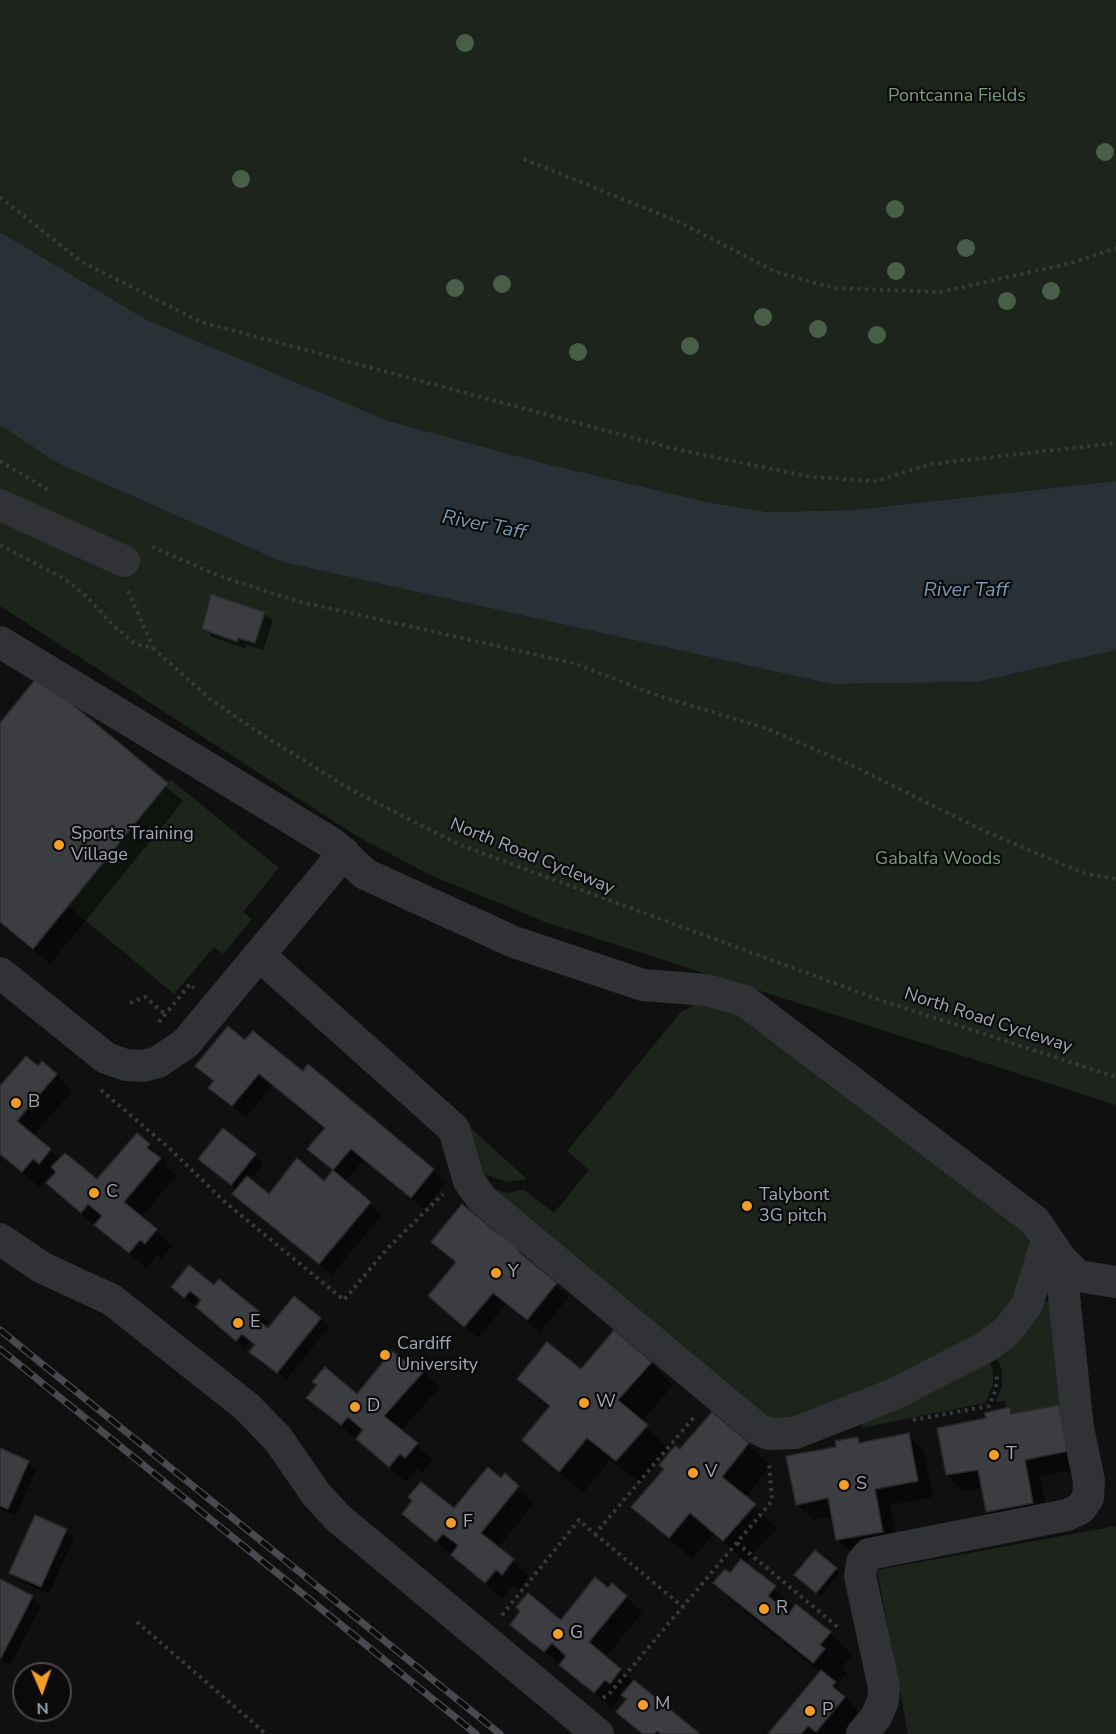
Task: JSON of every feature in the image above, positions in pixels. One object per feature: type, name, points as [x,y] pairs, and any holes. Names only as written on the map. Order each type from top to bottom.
[{"type":"street","points":[[0,505],[134,552]]},
{"type":"street","points":[[0,642],[344,853],[365,874],[514,942],[644,986],[707,990],[745,1002],[1035,1221],[1054,1249],[1078,1276],[1116,1282]]},
{"type":"street","points":[[0,973],[96,1052],[126,1065],[143,1066],[172,1054],[186,1043],[344,853]]},
{"type":"street","points":[[259,955],[454,1130],[469,1181],[482,1199],[758,1429],[769,1434],[805,1429],[928,1379],[986,1347],[1018,1318],[1027,1305],[1054,1249]]},
{"type":"street","points":[[0,1239],[42,1267],[112,1300],[247,1407],[278,1439],[316,1494],[338,1518],[590,1727]]},
{"type":"street","points":[[862,1734],[876,1717],[883,1701],[884,1687],[860,1576],[862,1562],[869,1554],[1067,1515],[1080,1509],[1088,1498],[1089,1481],[1078,1428],[1054,1249]]},
{"type":"path","points":[[525,159],[679,222],[776,272],[834,288],[940,292],[1071,262],[1116,248]]},
{"type":"path","points":[[0,197],[82,261],[201,322],[675,449],[811,477],[876,482],[931,464],[1116,443]]},
{"type":"path","points":[[0,461],[52,492]]},
{"type":"path","name":"North Road Cycleway","points":[[0,545],[65,579],[86,596],[114,626],[135,644],[153,648],[210,699],[252,728],[346,787],[460,845],[880,1000],[1116,1077]]},
{"type":"path","points":[[153,648],[122,577],[134,552],[297,601],[573,663],[659,696],[765,728],[849,764],[980,829],[1072,869],[1116,879]]},
{"type":"path","points":[[158,1023],[190,984],[216,1006]]},
{"type":"path","points":[[130,1003],[145,997],[165,1014]]},
{"type":"path","points":[[98,1088],[169,1148],[226,1203],[344,1300],[386,1250],[444,1193]]},
{"type":"path","points":[[595,1534],[715,1393]]},
{"type":"path","points":[[590,1727],[594,1704],[610,1693],[772,1501],[769,1457]]},
{"type":"path","points":[[495,1623],[579,1520],[683,1607]]},
{"type":"path","points":[[737,1543],[845,1633]]},
{"type":"path","points":[[137,1622],[266,1734]]},
{"type":"green space","name":"Pontcanna Fields","points":[[0,0],[1116,0],[1116,481],[853,510],[768,512],[707,502],[543,463],[389,421],[147,320],[0,232]]},
{"type":"green space","name":"Gabalfa Woods","points":[[0,425],[57,463],[282,562],[831,684],[978,682],[1116,650],[1116,1105],[545,922],[428,874],[355,835],[0,606]]},
{"type":"green space","points":[[171,780],[279,868],[243,912],[252,919],[223,954],[214,947],[174,994],[68,906]]},
{"type":"green space","name":"Talybont 3G pitch","points":[[722,999],[1025,1233],[1031,1249],[1025,1287],[982,1338],[797,1421],[764,1419],[482,1185],[507,1193],[524,1190],[554,1213],[589,1170],[567,1151],[681,1012],[700,1002]]},
{"type":"green space","points":[[464,1122],[527,1179],[508,1182],[477,1172]]},
{"type":"green space","points":[[1054,1299],[1068,1451],[1059,1405],[1011,1414],[1006,1409],[1005,1401],[995,1402],[1002,1387],[1002,1370],[994,1351],[1037,1304]]},
{"type":"green space","points":[[987,1356],[993,1371],[993,1385],[985,1403],[861,1428],[864,1420]]},
{"type":"green space","points":[[1116,1526],[1116,1734],[908,1734],[877,1570]]},
{"type":"water","name":"River Taff","points":[[0,232],[147,320],[389,421],[543,463],[707,502],[768,512],[853,510],[1116,481],[1116,650],[978,682],[831,684],[282,562],[57,463],[0,425]]},
{"type":"building","points":[[211,594],[265,612],[255,643],[238,638],[237,642],[202,629]]},
{"type":"building","name":"Sports Training Village","points":[[38,676],[168,783],[33,949],[0,922],[0,723]]},
{"type":"building","points":[[228,1026],[245,1040],[253,1031],[303,1071],[308,1064],[434,1169],[411,1198],[351,1149],[333,1170],[307,1149],[325,1128],[259,1074],[232,1106],[208,1088],[214,1081],[195,1066]]},
{"type":"building","name":"B","points":[[26,1056],[38,1066],[42,1061],[57,1074],[17,1121],[51,1149],[39,1164],[33,1159],[22,1172],[0,1154],[0,1086]]},
{"type":"building","points":[[223,1128],[256,1154],[231,1185],[198,1159]]},
{"type":"building","name":"C","points":[[137,1133],[150,1144],[147,1148],[161,1158],[124,1202],[157,1229],[145,1244],[140,1240],[129,1253],[94,1225],[102,1216],[88,1204],[81,1213],[46,1183],[56,1172],[51,1167],[65,1153],[97,1179]]},
{"type":"building","points":[[297,1158],[324,1181],[333,1170],[371,1202],[319,1264],[232,1194],[247,1176],[269,1194]]},
{"type":"building","name":"Y","points":[[462,1204],[501,1236],[505,1230],[523,1246],[519,1252],[557,1283],[527,1320],[493,1293],[464,1327],[428,1296],[456,1262],[431,1242]]},
{"type":"building","name":"E","points":[[189,1265],[214,1285],[219,1279],[260,1312],[255,1318],[268,1328],[294,1296],[321,1318],[277,1373],[249,1352],[255,1345],[242,1334],[236,1341],[196,1307],[201,1300],[190,1291],[184,1298],[171,1287]]},
{"type":"building","name":"W","points":[[614,1330],[652,1362],[618,1400],[648,1425],[616,1461],[587,1438],[559,1472],[522,1440],[550,1406],[517,1379],[547,1342],[581,1369]]},
{"type":"building","name":"D","points":[[392,1351],[405,1361],[410,1357],[425,1370],[384,1416],[418,1443],[405,1458],[400,1454],[389,1467],[356,1439],[363,1430],[348,1417],[341,1425],[306,1398],[317,1385],[312,1382],[325,1367],[357,1394]]},
{"type":"building","name":"T","points":[[1059,1405],[1068,1451],[1025,1460],[1033,1503],[986,1512],[978,1470],[946,1475],[937,1428],[986,1418],[984,1413],[1010,1407],[1011,1414]]},
{"type":"building","name":"V","points":[[712,1412],[749,1443],[722,1477],[756,1504],[723,1541],[690,1513],[669,1538],[631,1507],[664,1469],[659,1465],[675,1446],[680,1449]]},
{"type":"building","name":"S","points":[[909,1433],[918,1481],[875,1489],[883,1532],[836,1540],[828,1498],[796,1505],[786,1456],[836,1447],[835,1441],[858,1437],[859,1443]]},
{"type":"building","points":[[0,1448],[29,1461],[8,1509],[0,1506]]},
{"type":"building","name":"F","points":[[488,1467],[501,1478],[505,1473],[519,1486],[481,1533],[514,1559],[502,1575],[496,1570],[485,1583],[451,1555],[458,1545],[443,1534],[436,1542],[402,1514],[412,1501],[408,1497],[421,1482],[454,1508]]},
{"type":"building","points":[[35,1515],[67,1529],[41,1587],[9,1573]]},
{"type":"building","points":[[815,1550],[837,1568],[816,1593],[794,1575]]},
{"type":"building","name":"R","points":[[741,1559],[776,1586],[768,1596],[789,1613],[796,1604],[831,1632],[820,1645],[825,1649],[813,1663],[713,1583],[725,1569],[730,1573]]},
{"type":"building","name":"G","points":[[595,1577],[608,1588],[612,1583],[627,1596],[589,1642],[621,1669],[610,1684],[605,1680],[594,1693],[559,1665],[566,1656],[552,1643],[544,1652],[510,1625],[520,1611],[516,1607],[528,1593],[561,1620]]},
{"type":"building","points":[[0,1579],[33,1596],[1,1658],[0,1657]]},
{"type":"building","name":"P","points":[[821,1670],[836,1682],[832,1686],[845,1697],[816,1732],[808,1726],[801,1734],[768,1734]]},
{"type":"building","name":"M","points":[[634,1680],[700,1734],[661,1734],[657,1731],[654,1734],[643,1734],[616,1712],[627,1699],[621,1695]]},
{"type":"railway","points":[[0,1330],[500,1734]]},
{"type":"railway","points":[[0,1349],[476,1734]]},
{"type":"place","name":"Sports Training Village","points":[[59,845]]},
{"type":"place","name":"B","points":[[16,1103]]},
{"type":"place","name":"C","points":[[94,1193]]},
{"type":"place","name":"Talybont 3G pitch","points":[[747,1206]]},
{"type":"place","name":"Y","points":[[496,1273]]},
{"type":"place","name":"E","points":[[238,1323]]},
{"type":"place","name":"Cardiff University","points":[[385,1355]]},
{"type":"place","name":"W","points":[[584,1403]]},
{"type":"place","name":"D","points":[[355,1407]]},
{"type":"place","name":"T","points":[[994,1455]]},
{"type":"place","name":"V","points":[[693,1473]]},
{"type":"place","name":"S","points":[[844,1485]]},
{"type":"place","name":"F","points":[[451,1523]]},
{"type":"place","name":"R","points":[[764,1609]]},
{"type":"place","name":"G","points":[[558,1634]]},
{"type":"place","name":"M","points":[[643,1705]]},
{"type":"place","name":"P","points":[[810,1711]]}]
